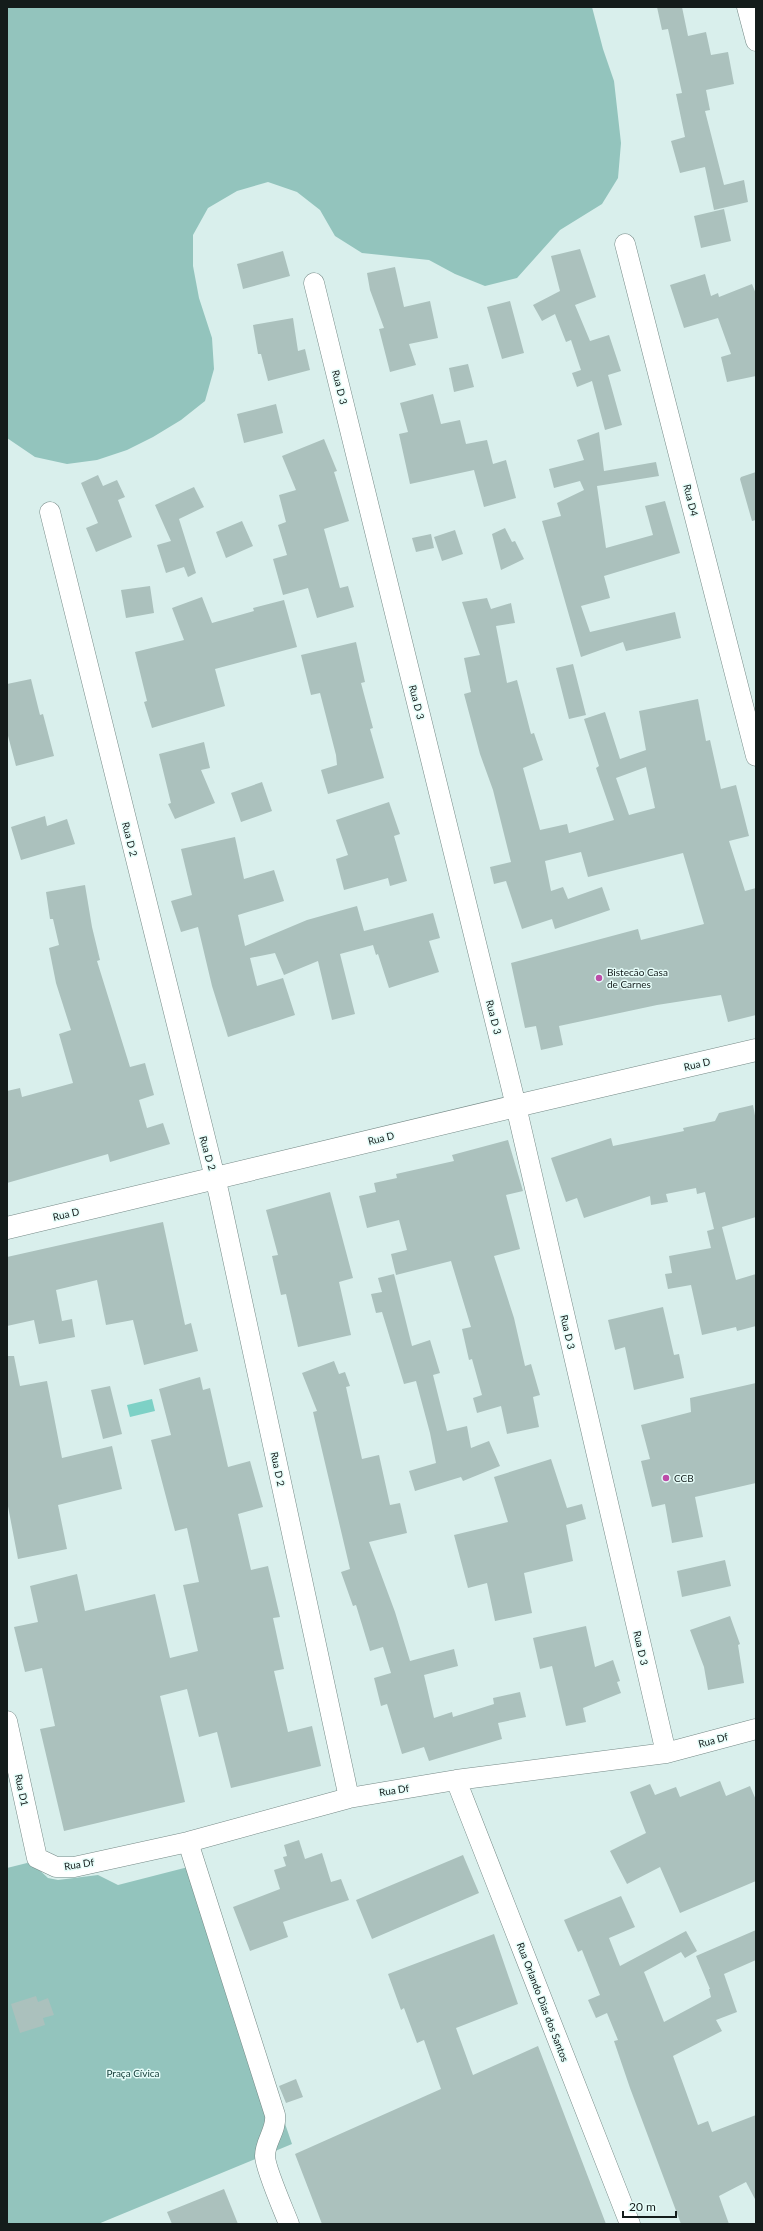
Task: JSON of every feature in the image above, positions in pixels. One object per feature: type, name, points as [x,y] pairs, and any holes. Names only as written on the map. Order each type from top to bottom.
[{"type":"street","points":[[747,7],[756,41]]},
{"type":"street","name":"Rua D4","points":[[625,244],[756,756]]},
{"type":"street","name":"Rua D 3","points":[[314,282],[516,1106],[666,1753]]},
{"type":"street","name":"Rua D 2","points":[[50,512],[209,1159],[216,1179],[349,1798]]},
{"type":"street","name":"Rua D","points":[[7,1228],[756,1050]]},
{"type":"street","name":"Rua D1","points":[[7,1721],[37,1858]]},
{"type":"street","name":"Rua Df","points":[[37,1858],[56,1867],[74,1867],[188,1842],[349,1798],[456,1780],[666,1753],[756,1729]]},
{"type":"street","name":"Rua Orlando Dias dos Santos","points":[[456,1780],[630,2224]]},
{"type":"street","points":[[188,1842],[275,2115],[275,2126],[267,2146],[265,2158],[289,2224]]},
{"type":"green space","points":[[7,7],[592,7],[603,49],[614,81],[621,143],[618,178],[602,204],[560,230],[517,278],[485,286],[455,274],[429,260],[362,253],[335,236],[320,210],[297,192],[268,182],[237,191],[208,208],[193,235],[193,266],[199,298],[212,338],[214,369],[205,401],[181,420],[153,437],[127,450],[97,460],[67,464],[35,457],[7,438]]},
{"type":"green space","name":"Praça Cívica","points":[[27,1863],[35,1866],[48,1878],[58,1880],[98,1875],[118,1885],[196,1865],[292,2144],[98,2224],[7,2224],[7,1868]]},
{"type":"shaded area","points":[[152,1399],[155,1411],[130,1417],[127,1405]]},
{"type":"building","points":[[657,7],[682,7],[688,36],[706,32],[711,55],[728,52],[734,84],[706,90],[710,110],[705,111],[724,185],[744,180],[748,202],[714,210],[705,167],[680,173],[671,141],[685,137],[676,94],[682,93],[668,29],[662,30]]},
{"type":"building","points":[[724,209],[731,241],[701,248],[694,216]]},
{"type":"building","points":[[580,249],[596,297],[575,305],[590,341],[609,335],[621,371],[608,375],[622,425],[605,430],[592,381],[577,387],[572,373],[581,370],[571,340],[566,342],[555,314],[542,321],[533,305],[560,291],[551,256]]},
{"type":"building","points":[[283,251],[290,276],[243,289],[237,264]]},
{"type":"building","points":[[395,267],[404,307],[430,301],[438,338],[409,344],[416,365],[390,372],[379,329],[384,328],[370,290],[367,273]]},
{"type":"building","points":[[705,274],[711,296],[718,293],[719,297],[752,284],[756,294],[756,376],[727,382],[721,357],[731,354],[718,318],[684,328],[670,285]]},
{"type":"building","points":[[510,301],[524,353],[502,359],[487,307]]},
{"type":"building","points":[[293,318],[298,351],[305,349],[310,370],[268,381],[261,354],[258,354],[253,325]]},
{"type":"building","points":[[468,364],[474,387],[454,392],[449,368]]},
{"type":"building","points":[[433,394],[441,424],[460,420],[466,444],[487,440],[493,464],[506,460],[516,498],[484,507],[474,470],[410,484],[399,434],[408,432],[400,403]]},
{"type":"building","points":[[276,404],[283,433],[244,443],[237,414]]},
{"type":"building","points":[[599,432],[604,471],[656,462],[659,476],[597,486],[606,548],[653,535],[645,506],[665,501],[680,553],[604,576],[610,598],[581,606],[590,632],[675,612],[681,638],[626,651],[623,642],[581,657],[542,521],[561,516],[557,503],[584,490],[580,481],[554,488],[549,469],[584,460],[577,440]]},
{"type":"building","points":[[324,439],[337,471],[334,472],[349,521],[324,529],[340,588],[348,586],[354,607],[317,618],[308,588],[283,595],[273,559],[287,555],[278,525],[286,522],[279,495],[296,490],[282,456]]},
{"type":"building","points":[[756,472],[756,520],[752,521],[740,479],[741,477]]},
{"type":"building","points":[[98,475],[103,486],[117,480],[125,497],[118,500],[132,537],[96,552],[86,528],[98,523],[81,483]]},
{"type":"building","points":[[194,487],[204,507],[179,519],[196,573],[188,577],[184,567],[166,573],[157,545],[171,541],[155,505]]},
{"type":"building","points":[[242,521],[253,546],[226,558],[216,532]]},
{"type":"building","points":[[505,528],[512,542],[515,541],[524,559],[501,570],[492,534]]},
{"type":"building","points":[[455,530],[463,554],[442,561],[434,537]]},
{"type":"building","points":[[431,534],[434,548],[416,552],[412,538]]},
{"type":"building","points":[[150,586],[154,613],[126,618],[121,590]]},
{"type":"building","points":[[202,597],[212,623],[254,611],[253,608],[284,600],[297,647],[215,669],[225,706],[152,728],[144,702],[147,701],[135,652],[184,640],[172,608]]},
{"type":"building","points":[[487,598],[491,609],[511,603],[515,623],[496,626],[507,683],[517,680],[531,734],[534,733],[543,760],[523,768],[540,830],[567,824],[569,833],[614,820],[596,768],[599,766],[584,719],[605,712],[620,759],[646,750],[639,711],[698,699],[706,741],[710,740],[721,789],[736,785],[749,836],[729,841],[745,891],[756,888],[756,1015],[728,1022],[721,995],[657,1005],[559,1026],[563,1045],[541,1050],[536,1026],[525,1028],[511,963],[638,929],[641,940],[704,924],[683,853],[588,877],[581,852],[545,861],[551,891],[563,887],[568,899],[602,887],[610,910],[555,929],[552,919],[522,929],[506,881],[494,884],[490,867],[511,862],[493,790],[480,754],[464,694],[471,692],[464,658],[480,655],[462,602]],"holes":[[[646,767],[655,808],[629,815],[616,778]]]},
{"type":"building","points":[[356,642],[365,682],[361,683],[373,728],[370,729],[384,778],[328,794],[321,770],[337,765],[336,755],[320,693],[311,695],[301,655]]},
{"type":"building","points":[[573,664],[586,715],[569,719],[556,668]]},
{"type":"building","points":[[31,679],[40,715],[43,714],[54,756],[16,766],[7,732],[7,684]]},
{"type":"building","points":[[204,742],[210,768],[201,770],[215,803],[175,819],[168,804],[171,803],[159,754]]},
{"type":"building","points":[[262,782],[272,811],[241,822],[231,793]]},
{"type":"building","points":[[389,802],[400,834],[394,836],[407,881],[390,886],[388,878],[344,890],[336,859],[348,855],[336,820]]},
{"type":"building","points":[[45,816],[47,826],[67,819],[75,844],[21,860],[11,827]]},
{"type":"building","points":[[235,837],[244,879],[274,870],[284,901],[238,915],[245,946],[307,920],[357,906],[364,931],[433,913],[440,938],[429,941],[439,972],[389,988],[378,954],[376,955],[373,945],[340,954],[355,1014],[332,1020],[318,961],[284,975],[275,953],[250,958],[257,986],[283,978],[295,1015],[228,1037],[212,986],[198,927],[181,932],[171,901],[192,895],[181,849]]},
{"type":"building","points":[[85,885],[92,927],[100,960],[97,961],[130,1067],[145,1063],[154,1095],[139,1100],[147,1128],[163,1123],[170,1144],[110,1162],[108,1154],[7,1183],[7,1091],[20,1088],[22,1097],[73,1083],[59,1034],[71,1030],[56,983],[49,948],[59,945],[53,919],[50,919],[46,892]]},
{"type":"building","points":[[753,1105],[756,1121],[756,1217],[722,1227],[736,1280],[756,1274],[756,1326],[737,1331],[736,1327],[702,1335],[691,1285],[668,1289],[665,1274],[672,1273],[669,1256],[711,1248],[707,1231],[714,1229],[705,1192],[697,1194],[696,1188],[666,1194],[668,1202],[651,1205],[650,1196],[584,1218],[577,1198],[566,1202],[551,1158],[611,1138],[613,1146],[684,1131],[683,1128],[715,1121],[719,1113]]},
{"type":"building","points":[[508,1140],[523,1191],[506,1195],[520,1249],[494,1256],[514,1318],[525,1366],[531,1364],[540,1395],[533,1397],[539,1427],[507,1434],[501,1406],[477,1413],[473,1398],[482,1395],[472,1359],[469,1360],[462,1329],[471,1327],[451,1261],[396,1275],[391,1254],[407,1250],[399,1220],[367,1228],[359,1196],[376,1192],[374,1183],[397,1178],[396,1174],[454,1161],[452,1155]]},
{"type":"building","points":[[330,1192],[353,1278],[339,1282],[351,1335],[298,1347],[286,1294],[281,1295],[272,1256],[278,1255],[266,1210]]},
{"type":"building","points":[[163,1222],[185,1325],[191,1323],[198,1351],[144,1365],[133,1320],[106,1325],[97,1280],[56,1290],[62,1321],[72,1319],[75,1337],[39,1344],[34,1320],[7,1326],[7,1257]]},
{"type":"building","points":[[394,1274],[412,1346],[430,1340],[440,1373],[433,1375],[447,1431],[467,1426],[471,1448],[489,1441],[500,1466],[463,1481],[461,1477],[415,1491],[409,1471],[436,1463],[430,1433],[416,1381],[404,1384],[382,1312],[376,1313],[371,1294],[382,1292],[378,1278]]},
{"type":"building","points":[[663,1307],[674,1355],[679,1354],[684,1378],[634,1390],[625,1347],[615,1350],[608,1320]]},
{"type":"building","points":[[7,1356],[14,1356],[20,1386],[47,1381],[62,1458],[112,1446],[122,1489],[58,1505],[67,1549],[18,1559],[7,1501]]},
{"type":"building","points":[[334,1361],[339,1374],[345,1372],[350,1386],[346,1387],[362,1459],[379,1455],[390,1505],[400,1503],[407,1533],[369,1542],[395,1612],[410,1661],[454,1649],[458,1666],[424,1675],[434,1718],[452,1712],[453,1717],[494,1704],[493,1698],[520,1692],[526,1717],[498,1723],[502,1739],[429,1761],[424,1747],[402,1754],[387,1704],[381,1706],[374,1678],[391,1673],[383,1647],[370,1651],[356,1605],[353,1606],[341,1572],[350,1569],[313,1412],[317,1411],[302,1373]]},
{"type":"building","points":[[200,1377],[203,1390],[210,1388],[228,1467],[250,1461],[263,1507],[238,1514],[251,1570],[268,1566],[280,1617],[273,1618],[284,1669],[274,1671],[288,1732],[312,1726],[321,1766],[231,1788],[217,1732],[199,1737],[187,1689],[160,1696],[185,1802],[64,1831],[40,1729],[55,1726],[42,1668],[25,1672],[14,1627],[38,1622],[30,1586],[77,1574],[85,1611],[155,1594],[170,1658],[198,1651],[183,1585],[199,1582],[187,1528],[175,1531],[151,1440],[171,1435],[159,1389]]},
{"type":"building","points":[[756,1383],[756,1483],[695,1497],[703,1537],[672,1543],[665,1504],[652,1507],[641,1461],[650,1459],[641,1425],[691,1412],[690,1398]]},
{"type":"building","points":[[110,1386],[122,1434],[103,1439],[91,1390]]},
{"type":"building","points":[[551,1459],[567,1508],[582,1504],[586,1519],[566,1525],[573,1561],[524,1573],[532,1613],[495,1621],[487,1583],[468,1588],[454,1535],[508,1522],[494,1477]]},
{"type":"building","points":[[725,1560],[731,1586],[682,1597],[677,1571]]},
{"type":"building","points":[[730,1616],[740,1644],[738,1645],[744,1683],[708,1690],[704,1667],[690,1630]]},
{"type":"building","points":[[586,1626],[595,1667],[613,1660],[620,1681],[617,1682],[621,1693],[583,1708],[586,1722],[566,1726],[552,1666],[540,1669],[533,1638]]},
{"type":"building","points":[[720,1781],[726,1796],[750,1786],[756,1800],[756,1881],[680,1913],[660,1867],[627,1884],[610,1851],[646,1833],[630,1792],[650,1784],[655,1795],[676,1787],[680,1797]]},
{"type":"building","points":[[299,1840],[305,1859],[322,1853],[331,1882],[341,1879],[349,1900],[283,1922],[288,1937],[250,1951],[233,1907],[280,1889],[274,1870],[286,1866],[283,1857],[287,1856],[284,1845]]},
{"type":"building","points":[[463,1855],[479,1893],[372,1939],[356,1900]]},
{"type":"building","points":[[621,1896],[635,1927],[609,1938],[620,1966],[686,1931],[697,1951],[685,1958],[681,1952],[644,1972],[664,2022],[711,1997],[710,1989],[696,1956],[756,1930],[756,1960],[724,1974],[737,2012],[716,2020],[722,2031],[673,2056],[698,2125],[708,2121],[712,2132],[756,2115],[756,2201],[746,2182],[719,2196],[729,2224],[681,2224],[630,2088],[614,2041],[618,2040],[607,2013],[596,2018],[588,2000],[600,1995],[582,1950],[578,1952],[564,1920]]},
{"type":"building","points":[[494,1934],[518,2004],[456,2028],[473,2075],[538,2046],[606,2224],[322,2224],[295,2154],[441,2089],[424,2040],[417,2043],[404,2008],[401,2010],[388,1974]]},
{"type":"building","points":[[36,1996],[38,2002],[48,1998],[54,2015],[43,2018],[45,2025],[20,2033],[11,2004]]},
{"type":"building","points":[[296,2079],[303,2097],[286,2103],[279,2086]]},
{"type":"building","points":[[224,2189],[238,2224],[172,2224],[167,2212]]},
{"type":"place","name":"Bistecão Casa de Carnes","points":[[599,978]]},
{"type":"place","name":"CCB","points":[[666,1478]]}]
